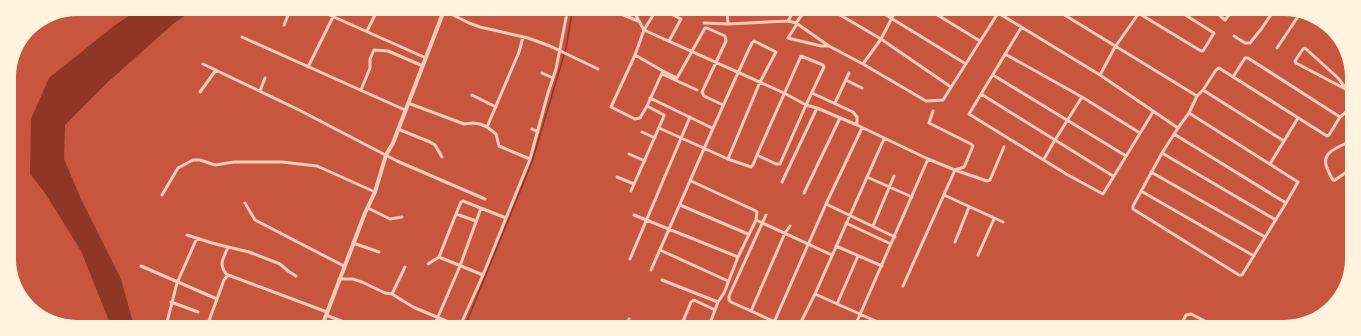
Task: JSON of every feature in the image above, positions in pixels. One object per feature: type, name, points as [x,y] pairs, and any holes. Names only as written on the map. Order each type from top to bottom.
[{"type":"street","points":[[284,24],[288,16]]},
{"type":"street","points":[[367,31],[374,16]]},
{"type":"street","points":[[324,320],[353,243],[375,192],[386,155],[393,143],[442,16]]},
{"type":"street","points":[[455,16],[469,23],[523,37],[550,46],[598,69]]},
{"type":"street","points":[[462,320],[483,275],[530,159],[560,52],[567,16]]},
{"type":"street","points":[[626,16],[638,21]]},
{"type":"street","points":[[636,16],[644,30],[784,93],[806,105],[817,108],[857,125],[884,139],[955,170],[987,181],[990,180],[1004,147]]},
{"type":"street","points":[[653,16],[644,30],[635,55],[611,107],[638,119],[647,106],[662,73]]},
{"type":"street","points":[[669,41],[681,19],[675,16]]},
{"type":"street","points":[[727,16],[728,24]]},
{"type":"street","points":[[788,21],[791,16]]},
{"type":"street","points":[[801,16],[788,38],[821,46],[829,46]]},
{"type":"street","points":[[842,16],[881,39],[951,87]]},
{"type":"street","points":[[888,16],[966,64]]},
{"type":"street","points":[[939,16],[980,41]]},
{"type":"street","points":[[704,23],[728,24],[788,21],[796,24],[829,46],[926,101],[943,100],[994,16]]},
{"type":"street","points":[[1002,16],[1100,75],[1178,128]]},
{"type":"street","points":[[1066,16],[1197,96]]},
{"type":"street","points":[[1100,75],[1116,47],[1138,16]]},
{"type":"street","points":[[1142,16],[1203,51],[1214,32],[1187,16]]},
{"type":"street","points":[[1220,16],[1225,20],[1228,16]]},
{"type":"street","points":[[1234,36],[1245,43],[1250,43],[1270,16]]},
{"type":"street","points":[[308,67],[333,17],[426,58]]},
{"type":"street","points":[[1277,48],[1297,17]]},
{"type":"street","points":[[863,64],[881,39],[892,18]]},
{"type":"street","points":[[662,73],[677,78],[705,28],[725,36],[726,39],[702,92],[704,96],[723,105]]},
{"type":"street","points":[[1021,28],[969,114],[1068,175],[1103,194],[1153,112]]},
{"type":"street","points":[[242,37],[405,110]]},
{"type":"street","points":[[487,127],[519,52],[523,37]]},
{"type":"street","points":[[651,270],[705,149],[712,128],[754,41],[776,52],[760,82],[728,159]]},
{"type":"street","points":[[1345,86],[1338,78],[1303,48],[1295,61],[1296,63],[1345,89]]},
{"type":"street","points":[[361,90],[370,68],[370,59],[374,50],[388,51],[423,66]]},
{"type":"street","points":[[1005,54],[1082,97],[1140,133]]},
{"type":"street","points":[[635,55],[662,73],[697,90]]},
{"type":"street","points":[[659,128],[728,159],[751,167],[802,56],[824,66],[780,164],[776,164],[757,155]]},
{"type":"street","points":[[1233,77],[1245,58],[1249,58],[1340,117]]},
{"type":"street","points":[[203,64],[260,91],[397,161],[485,199]]},
{"type":"street","points":[[1189,113],[1298,182],[1242,275],[1239,275],[1134,209],[1133,206],[1162,153],[1189,113],[1197,96],[1219,68],[1327,136],[1330,134],[1340,117],[1345,113]]},
{"type":"street","points":[[200,92],[216,70]]},
{"type":"street","points":[[835,103],[849,73]]},
{"type":"street","points":[[542,74],[553,78]]},
{"type":"street","points":[[993,75],[1126,156]]},
{"type":"street","points":[[260,91],[265,78]]},
{"type":"street","points":[[846,80],[862,88]]},
{"type":"street","points":[[1203,90],[1284,141]]},
{"type":"street","points":[[812,93],[853,112],[857,116],[857,125]]},
{"type":"street","points":[[981,94],[1113,176]]},
{"type":"street","points":[[472,96],[496,107]]},
{"type":"street","points":[[1044,160],[1082,97]]},
{"type":"street","points":[[650,98],[712,128]]},
{"type":"street","points":[[408,103],[464,124],[473,123],[487,127],[496,134],[499,146],[530,159]]},
{"type":"street","points":[[631,192],[664,115],[647,106]]},
{"type":"street","points":[[782,182],[817,108]]},
{"type":"street","points":[[903,286],[955,170],[964,167],[973,146],[972,144],[929,123],[933,111]]},
{"type":"street","points":[[630,260],[690,117]]},
{"type":"street","points":[[804,193],[840,118]]},
{"type":"street","points":[[1270,164],[1298,118]]},
{"type":"street","points":[[398,128],[430,142],[434,145],[442,157]]},
{"type":"street","points":[[775,320],[826,204],[862,128]]},
{"type":"street","points":[[532,129],[538,132]]},
{"type":"street","points":[[642,132],[655,138]]},
{"type":"street","points":[[1174,134],[1286,203]]},
{"type":"street","points":[[802,320],[884,139]]},
{"type":"street","points":[[1345,144],[1328,153],[1325,158],[1325,163],[1333,180],[1345,173]]},
{"type":"street","points":[[1162,153],[1276,220]]},
{"type":"street","points":[[629,154],[645,162]]},
{"type":"street","points":[[858,320],[928,159]]},
{"type":"street","points":[[162,194],[178,168],[193,160],[200,160],[215,165],[234,162],[296,163],[317,166],[375,192]]},
{"type":"street","points":[[1151,172],[1265,237]]},
{"type":"street","points":[[873,226],[894,176]]},
{"type":"street","points":[[617,177],[634,184]]},
{"type":"street","points":[[867,177],[912,197]]},
{"type":"street","points":[[691,181],[756,211],[758,214],[711,320]]},
{"type":"street","points":[[1141,191],[1254,256]]},
{"type":"street","points":[[944,195],[1003,222]]},
{"type":"street","points":[[428,264],[439,257],[462,201],[506,218]]},
{"type":"street","points":[[245,203],[255,220],[344,266]]},
{"type":"street","points":[[826,204],[895,236]]},
{"type":"street","points":[[680,205],[748,234]]},
{"type":"street","points":[[955,242],[969,207]]},
{"type":"street","points":[[368,208],[389,218],[402,217]]},
{"type":"street","points":[[437,318],[460,266],[481,208]]},
{"type":"street","points":[[456,214],[476,221]]},
{"type":"street","points":[[634,215],[738,257]]},
{"type":"street","points":[[766,215],[729,296],[729,300],[771,320]]},
{"type":"street","points":[[978,255],[994,219]]},
{"type":"street","points":[[756,220],[832,255]]},
{"type":"street","points":[[846,223],[891,244]]},
{"type":"street","points":[[752,311],[790,226]]},
{"type":"street","points":[[188,235],[249,252],[280,264],[296,276]]},
{"type":"street","points":[[168,320],[177,283],[197,238]]},
{"type":"street","points":[[353,243],[379,252]]},
{"type":"street","points":[[836,246],[882,266]]},
{"type":"street","points":[[228,247],[221,265],[227,275],[340,320]]},
{"type":"street","points":[[660,250],[728,281]]},
{"type":"street","points":[[837,304],[858,256]]},
{"type":"street","points":[[439,257],[483,275]]},
{"type":"street","points":[[141,266],[177,283],[217,299]]},
{"type":"street","points":[[392,294],[405,267]]},
{"type":"street","points":[[209,320],[227,275]]},
{"type":"street","points":[[340,279],[353,279],[362,282],[385,293],[392,294],[412,307],[442,320]]},
{"type":"street","points":[[662,280],[718,302]]},
{"type":"street","points":[[724,293],[729,296]]},
{"type":"street","points":[[815,294],[872,320]]},
{"type":"street","points":[[683,320],[691,302],[694,300],[715,310]]},
{"type":"street","points":[[172,302],[198,312]]},
{"type":"street","points":[[1184,320],[1186,315],[1191,314],[1203,320]]},
{"type":"shaded area","points":[[129,16],[184,16],[173,24],[108,82],[65,125],[64,159],[81,199],[121,279],[132,320],[109,320],[81,251],[45,193],[30,174],[31,119],[49,78],[115,25]]},
{"type":"waterway","points":[[467,320],[532,162],[566,48],[571,16]]}]
